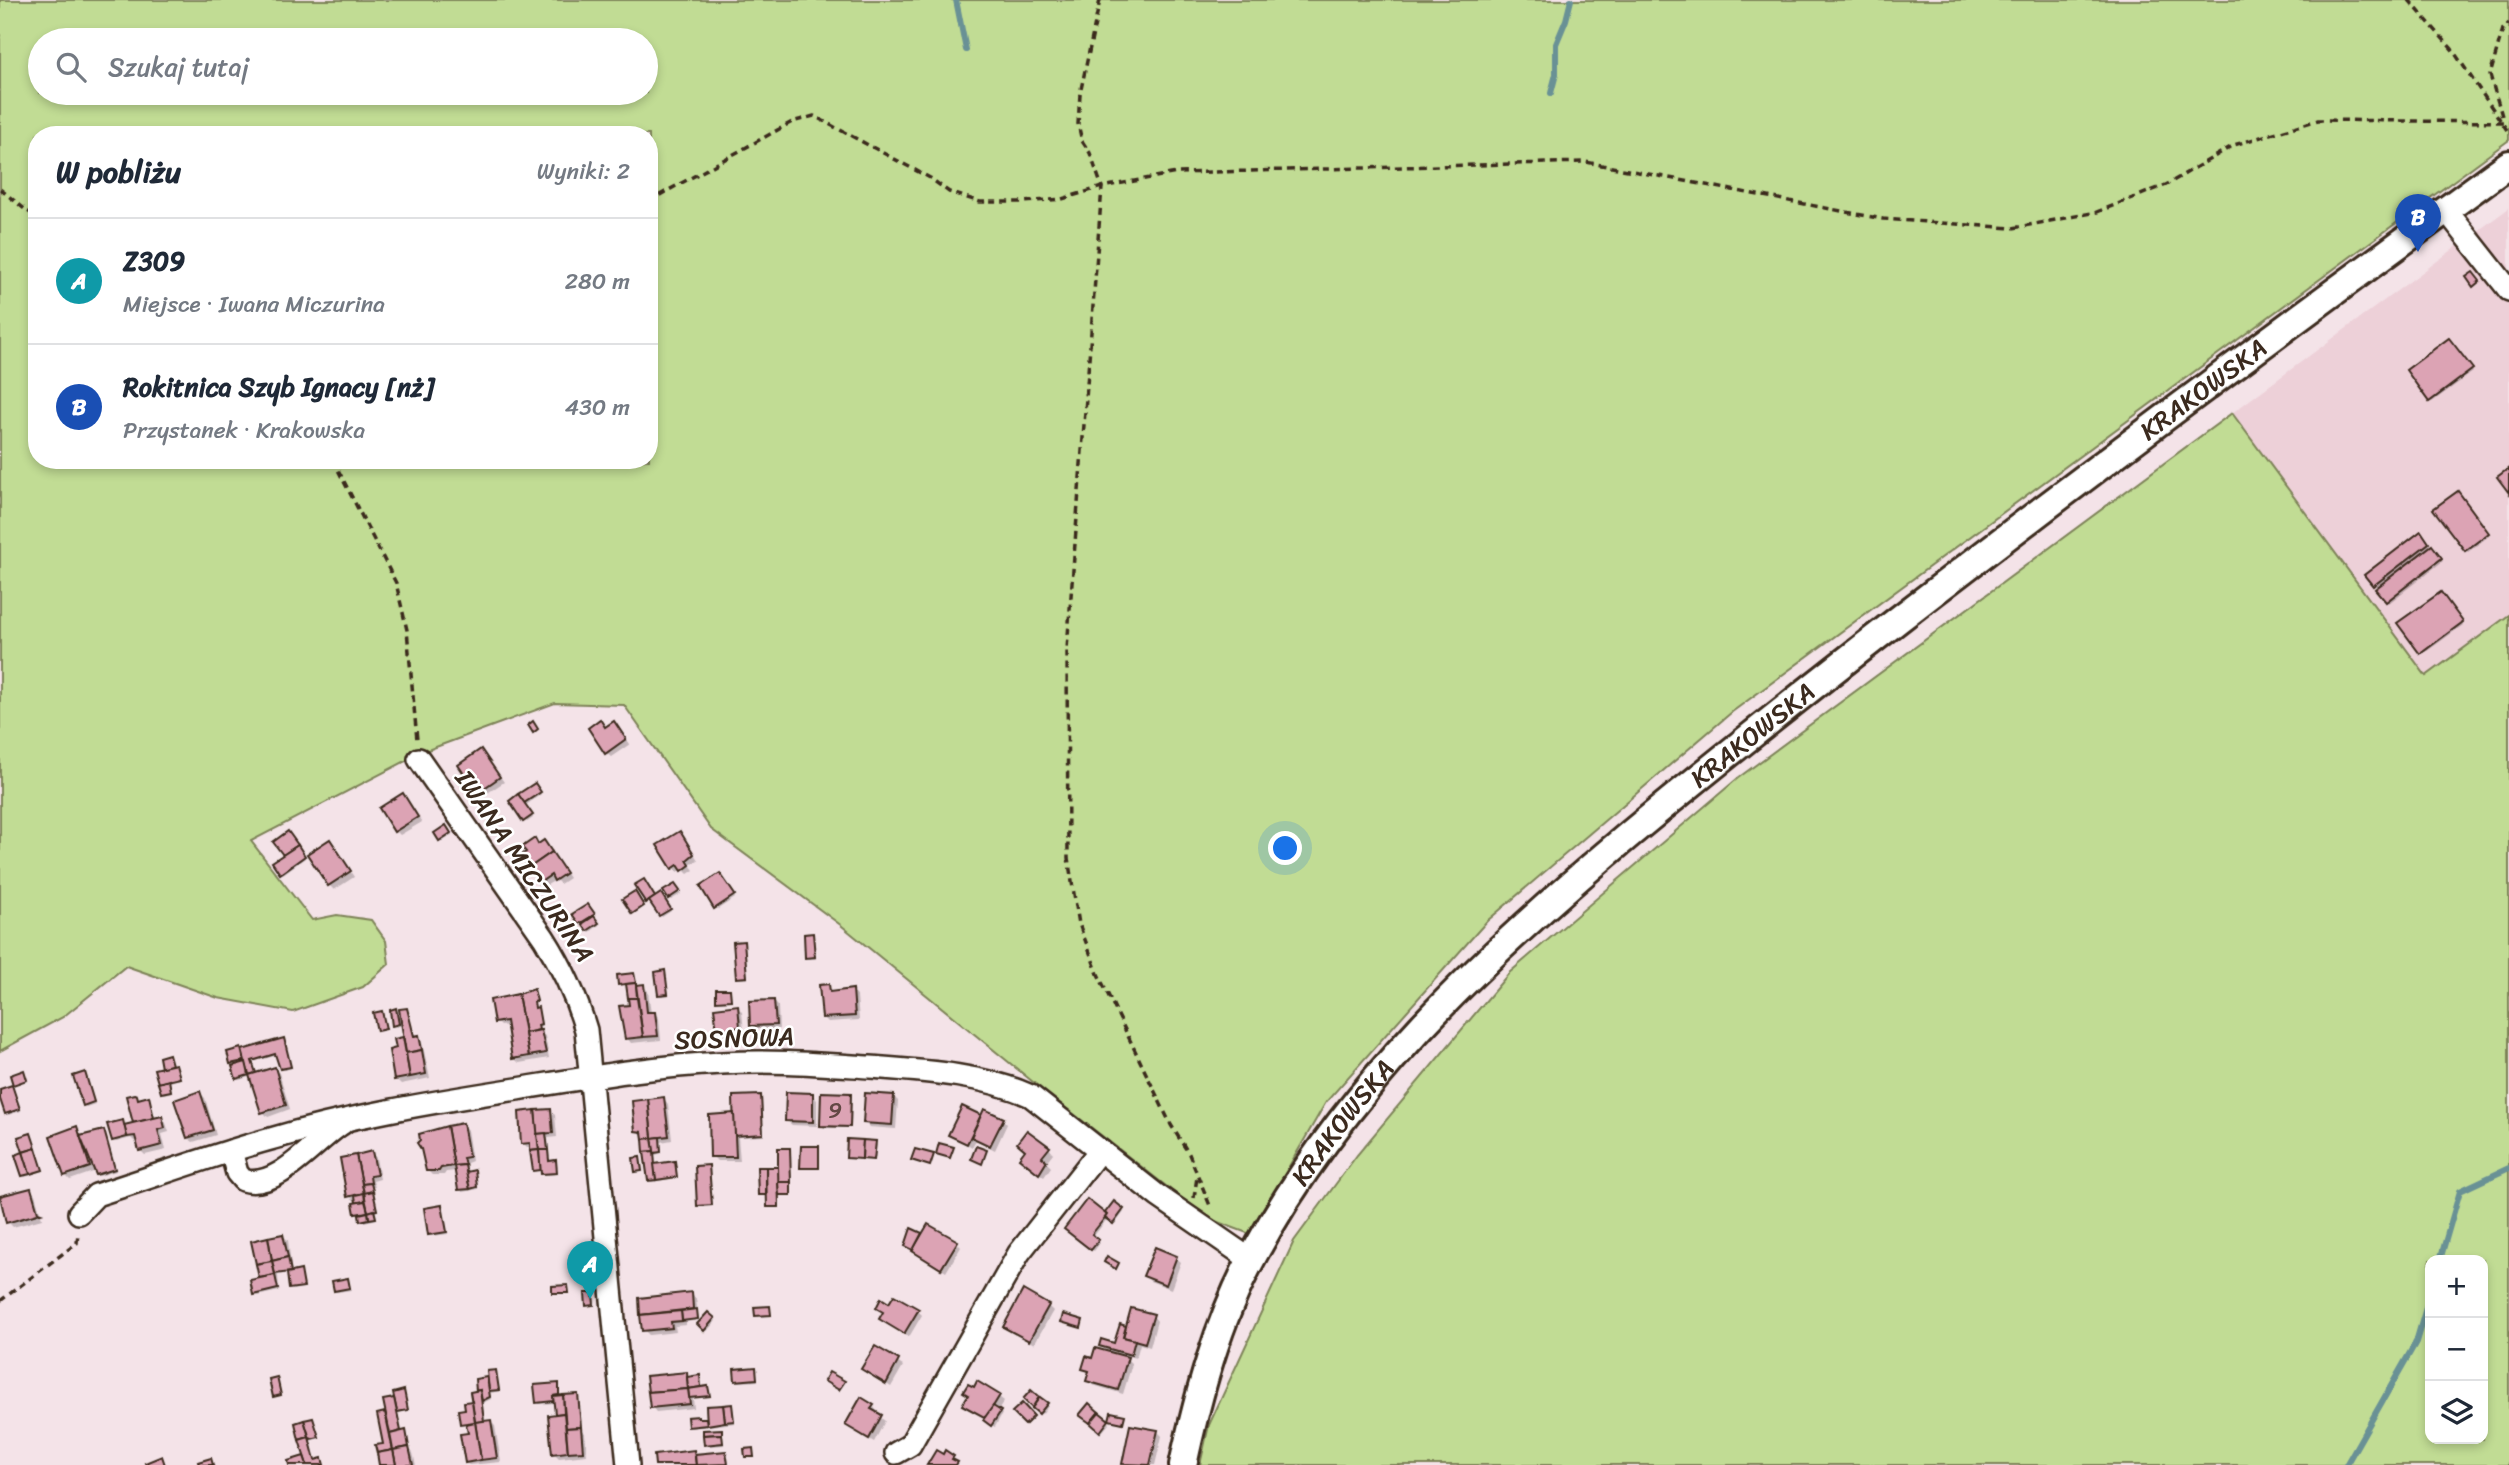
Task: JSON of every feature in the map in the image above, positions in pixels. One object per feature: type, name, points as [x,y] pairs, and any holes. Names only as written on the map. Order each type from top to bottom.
[{"type":"main road","name":"KRAKOWSKA","points":[[1183,1465],[1200,1394],[1217,1340],[1251,1260],[1310,1163],[1356,1099],[1453,994],[1565,888],[1733,748],[1966,568],[2509,164]]},
{"type":"street","points":[[2446,210],[2509,290]]},
{"type":"street","name":"IWANA MICZURINA","points":[[419,759],[563,967],[577,997],[586,1030],[628,1465]]},
{"type":"street","name":"SOSNOWA","points":[[79,1213],[96,1195],[231,1151],[353,1118],[591,1076],[688,1065],[776,1062],[930,1073],[1014,1088],[1031,1096],[1158,1196],[1251,1260]]},
{"type":"street","name":"SOSNOWA","points":[[231,1151],[237,1173],[243,1180],[258,1181],[287,1167],[338,1126],[353,1118]]},
{"type":"street","points":[[896,1453],[910,1444],[1019,1254],[1100,1150]]},
{"type":"path","points":[[1100,0],[1080,94],[1078,124],[1082,142],[1090,153],[1102,187],[1067,649],[1065,741],[1068,858],[1079,924],[1098,974],[1171,1125],[1189,1154],[1225,1242]]},
{"type":"path","points":[[2409,0],[2452,50],[2504,122]]},
{"type":"path","points":[[2509,23],[2503,29],[2490,75],[2509,133]]},
{"type":"path","points":[[658,196],[792,122],[814,116],[930,178],[949,192],[980,202],[1062,199],[1102,187],[1177,173],[1586,162],[1883,219],[2014,228],[2097,212],[2166,185],[2234,145],[2318,120],[2504,122]]},
{"type":"path","points":[[0,189],[28,212]]},
{"type":"path","points":[[338,469],[396,583],[407,629],[419,759]]},
{"type":"path","points":[[0,1301],[77,1243],[79,1213]]},
{"type":"shaded area","points":[[2509,208],[2509,615],[2426,676],[2232,413]]},
{"type":"green space","points":[[0,0],[2509,0],[2509,140],[1732,712],[1487,921],[1326,1102],[1250,1234],[1207,1218],[1033,1082],[842,926],[711,829],[624,705],[555,703],[425,751],[251,841],[312,920],[337,915],[371,920],[386,941],[389,964],[363,987],[293,1012],[218,998],[126,966],[63,1017],[0,1051]]},
{"type":"green space","points":[[2232,413],[2426,676],[2509,615],[2509,1465],[1200,1465],[1209,1425],[1294,1241],[1357,1155],[1509,973],[1738,778]]},
{"type":"building","points":[[2473,272],[2480,281],[2473,287],[2466,277]]},
{"type":"building","points":[[2449,338],[2473,369],[2429,402],[2406,370]]},
{"type":"building","points":[[2509,468],[2509,493],[2497,477]]},
{"type":"building","points":[[2458,491],[2489,533],[2465,551],[2433,509]]},
{"type":"building","points":[[2421,531],[2429,543],[2373,586],[2364,575]]},
{"type":"building","points":[[2432,545],[2442,558],[2386,602],[2375,589]]},
{"type":"building","points":[[2441,592],[2463,622],[2420,654],[2397,623]]},
{"type":"building","points":[[600,719],[605,727],[614,721],[626,739],[605,754],[588,728]]},
{"type":"building","points":[[533,721],[538,729],[533,733],[528,725]]},
{"type":"building","points":[[481,749],[500,777],[477,793],[458,765]]},
{"type":"building","points":[[535,783],[541,792],[524,803],[518,794]]},
{"type":"building","points":[[403,793],[418,817],[394,832],[379,808]]},
{"type":"building","points":[[518,794],[533,815],[523,822],[509,801]]},
{"type":"building","points":[[446,825],[451,833],[439,841],[434,833]]},
{"type":"building","points":[[288,831],[298,845],[283,855],[273,842]]},
{"type":"building","points":[[680,831],[694,854],[687,860],[690,865],[682,871],[678,865],[672,869],[657,845]]},
{"type":"building","points":[[535,838],[538,844],[544,840],[552,852],[529,868],[521,855],[526,852],[522,847]]},
{"type":"building","points":[[330,839],[351,871],[328,886],[307,854]]},
{"type":"building","points":[[298,845],[305,856],[280,874],[272,862]]},
{"type":"building","points":[[552,852],[566,873],[554,881],[551,875],[539,883],[529,868]]},
{"type":"building","points":[[720,873],[735,895],[714,909],[700,886]]},
{"type":"building","points":[[644,879],[655,897],[646,903],[634,885]]},
{"type":"building","points":[[675,884],[680,891],[668,899],[663,891]]},
{"type":"building","points":[[635,891],[644,906],[632,914],[622,899]]},
{"type":"building","points":[[661,893],[671,909],[659,916],[649,901]]},
{"type":"building","points":[[588,904],[595,914],[579,924],[572,914]]},
{"type":"building","points":[[594,916],[599,923],[587,931],[582,924]]},
{"type":"building","points":[[813,933],[815,957],[805,958],[804,934]]},
{"type":"building","points":[[744,941],[747,977],[736,978],[733,942]]},
{"type":"building","points":[[665,970],[668,994],[658,995],[655,972]]},
{"type":"building","points":[[634,973],[636,983],[618,985],[617,975]]},
{"type":"building","points":[[636,983],[637,998],[628,998],[626,984]]},
{"type":"building","points":[[644,984],[647,1012],[655,1012],[658,1036],[643,1037],[636,985]]},
{"type":"building","points":[[829,984],[830,992],[853,989],[855,1016],[822,1018],[819,985]]},
{"type":"building","points":[[534,989],[537,1001],[534,1002],[535,1008],[538,1007],[541,1024],[538,1025],[539,1030],[525,1033],[518,994]]},
{"type":"building","points":[[716,989],[730,989],[731,1000],[716,1001]]},
{"type":"building","points":[[518,994],[529,1056],[512,1059],[506,1021],[494,1023],[490,1000]]},
{"type":"building","points":[[628,998],[637,998],[643,1037],[625,1039],[619,1006],[629,1005]]},
{"type":"building","points":[[774,1000],[776,1025],[750,1026],[749,1001]]},
{"type":"building","points":[[738,1005],[740,1027],[717,1030],[714,1008]]},
{"type":"building","points":[[396,1008],[399,1024],[392,1026],[390,1010]]},
{"type":"building","points":[[407,1008],[414,1036],[419,1035],[422,1050],[406,1053],[399,1009]]},
{"type":"building","points":[[382,1011],[386,1029],[377,1031],[373,1013]]},
{"type":"building","points":[[541,1030],[546,1053],[529,1056],[525,1033]]},
{"type":"building","points":[[403,1037],[410,1077],[394,1080],[389,1050],[396,1048],[394,1039]]},
{"type":"building","points":[[284,1038],[291,1067],[280,1069],[275,1054],[252,1061],[256,1073],[249,1075],[242,1050]]},
{"type":"building","points":[[241,1048],[244,1061],[230,1064],[227,1052]]},
{"type":"building","points":[[422,1050],[426,1074],[410,1077],[406,1053]]},
{"type":"building","points":[[169,1054],[172,1065],[161,1068],[159,1057]]},
{"type":"building","points":[[246,1062],[249,1075],[236,1079],[232,1066]]},
{"type":"building","points":[[176,1064],[180,1078],[158,1083],[154,1069]]},
{"type":"building","points":[[275,1067],[286,1105],[261,1113],[249,1075]]},
{"type":"building","points":[[24,1070],[27,1080],[13,1085],[10,1075]]},
{"type":"building","points":[[85,1072],[94,1102],[83,1106],[73,1076]]},
{"type":"building","points":[[169,1080],[171,1091],[161,1093],[158,1083]]},
{"type":"building","points":[[12,1085],[20,1109],[5,1114],[0,1089]]},
{"type":"building","points":[[200,1091],[213,1130],[187,1138],[174,1100]]},
{"type":"building","points":[[786,1092],[813,1093],[813,1122],[785,1121]]},
{"type":"building","points":[[821,1092],[851,1093],[850,1127],[820,1126]]},
{"type":"building","points":[[865,1093],[894,1095],[892,1125],[863,1123]]},
{"type":"building","points":[[134,1094],[138,1099],[149,1096],[154,1118],[133,1123],[126,1096]]},
{"type":"building","points":[[761,1095],[763,1134],[734,1136],[733,1096]]},
{"type":"building","points":[[664,1097],[669,1136],[652,1138],[648,1099]]},
{"type":"building","points":[[648,1099],[652,1138],[643,1139],[642,1132],[635,1131],[632,1101]]},
{"type":"building","points":[[962,1106],[981,1115],[967,1144],[948,1135]]},
{"type":"building","points":[[551,1109],[553,1133],[537,1134],[535,1110]]},
{"type":"building","points":[[984,1109],[1004,1118],[990,1146],[971,1137]]},
{"type":"building","points":[[535,1110],[539,1150],[530,1151],[530,1143],[521,1144],[519,1112]]},
{"type":"building","points":[[734,1113],[736,1157],[710,1157],[709,1115]]},
{"type":"building","points":[[162,1116],[165,1128],[158,1130],[162,1145],[139,1151],[135,1136],[127,1137],[124,1125]]},
{"type":"building","points":[[123,1120],[127,1137],[112,1141],[107,1124]]},
{"type":"building","points":[[463,1123],[469,1157],[463,1158],[465,1165],[454,1166],[447,1126]]},
{"type":"building","points":[[77,1126],[90,1167],[64,1176],[50,1136]]},
{"type":"building","points":[[447,1126],[454,1166],[441,1168],[439,1171],[426,1171],[417,1143],[420,1140],[419,1134]]},
{"type":"building","points":[[104,1130],[115,1169],[96,1175],[80,1136]]},
{"type":"building","points":[[1027,1130],[1050,1147],[1042,1157],[1047,1161],[1039,1174],[1019,1158],[1025,1150],[1017,1143]]},
{"type":"building","points":[[31,1133],[36,1148],[23,1152],[18,1137]]},
{"type":"building","points":[[546,1133],[548,1150],[539,1150],[537,1134]]},
{"type":"building","points":[[660,1137],[661,1152],[654,1153],[652,1138]]},
{"type":"building","points":[[652,1138],[654,1151],[644,1152],[643,1139]]},
{"type":"building","points":[[847,1139],[863,1140],[862,1159],[846,1158]]},
{"type":"building","points":[[863,1140],[876,1141],[874,1160],[862,1159]]},
{"type":"building","points":[[939,1143],[954,1147],[950,1158],[936,1154]]},
{"type":"building","points":[[801,1146],[819,1146],[819,1168],[800,1168]]},
{"type":"building","points":[[976,1146],[987,1150],[982,1164],[971,1159]]},
{"type":"building","points":[[36,1148],[43,1170],[30,1174],[23,1152]]},
{"type":"building","points":[[778,1148],[790,1148],[791,1182],[778,1182]]},
{"type":"building","points":[[915,1149],[934,1154],[930,1166],[911,1160]]},
{"type":"building","points":[[539,1150],[541,1170],[533,1171],[530,1151]]},
{"type":"building","points":[[539,1150],[548,1150],[549,1161],[556,1160],[557,1173],[541,1174]]},
{"type":"building","points":[[372,1151],[377,1175],[370,1176],[371,1183],[362,1184],[356,1155]]},
{"type":"building","points":[[654,1151],[656,1180],[648,1181],[644,1152]]},
{"type":"building","points":[[23,1152],[30,1174],[22,1176],[15,1155]]},
{"type":"building","points":[[356,1155],[364,1193],[347,1197],[340,1158]]},
{"type":"building","points":[[640,1157],[642,1171],[635,1172],[633,1158]]},
{"type":"building","points":[[675,1161],[677,1177],[656,1180],[654,1164]]},
{"type":"building","points":[[465,1165],[470,1189],[458,1190],[454,1166]]},
{"type":"building","points":[[709,1165],[712,1205],[697,1206],[695,1166]]},
{"type":"building","points":[[757,1167],[766,1167],[766,1195],[758,1195]]},
{"type":"building","points":[[766,1167],[778,1167],[779,1207],[767,1207]]},
{"type":"building","points":[[475,1170],[477,1187],[470,1189],[466,1172]]},
{"type":"building","points":[[778,1182],[791,1182],[791,1195],[779,1195]]},
{"type":"building","points":[[371,1183],[373,1191],[364,1193],[362,1184]]},
{"type":"building","points":[[31,1188],[38,1212],[41,1213],[6,1223],[0,1196]]},
{"type":"building","points":[[373,1191],[377,1210],[368,1212],[364,1193]]},
{"type":"building","points":[[364,1193],[365,1201],[356,1203],[355,1195]]},
{"type":"building","points":[[1087,1199],[1107,1215],[1092,1234],[1099,1240],[1091,1250],[1064,1229]]},
{"type":"building","points":[[365,1201],[368,1212],[355,1214],[353,1203]]},
{"type":"building","points":[[1114,1201],[1124,1209],[1113,1224],[1105,1218],[1105,1213]]},
{"type":"building","points":[[442,1205],[447,1232],[428,1235],[424,1208]]},
{"type":"building","points":[[374,1210],[376,1218],[369,1219],[368,1212]]},
{"type":"building","points":[[368,1212],[369,1219],[360,1221],[359,1214]]},
{"type":"building","points":[[928,1224],[958,1241],[941,1269],[912,1251]]},
{"type":"building","points":[[911,1228],[922,1233],[913,1250],[905,1246]]},
{"type":"building","points":[[283,1234],[288,1257],[272,1261],[268,1237]]},
{"type":"building","points":[[268,1237],[272,1261],[256,1264],[251,1241]]},
{"type":"building","points":[[1155,1247],[1177,1256],[1166,1285],[1143,1276]]},
{"type":"building","points":[[1107,1256],[1119,1263],[1116,1269],[1104,1262]]},
{"type":"building","points":[[288,1257],[291,1272],[275,1274],[272,1261]]},
{"type":"building","points":[[272,1261],[275,1275],[259,1278],[256,1264]]},
{"type":"building","points":[[301,1270],[304,1287],[289,1289],[287,1273]]},
{"type":"building","points":[[275,1275],[278,1289],[253,1295],[250,1280]]},
{"type":"building","points":[[348,1278],[350,1288],[334,1291],[332,1281]]},
{"type":"building","points":[[568,1285],[569,1293],[552,1293],[552,1286]]},
{"type":"building","points":[[1023,1290],[1049,1305],[1029,1341],[1003,1327]]},
{"type":"building","points":[[692,1292],[693,1309],[640,1315],[639,1298]]},
{"type":"building","points":[[585,1293],[593,1293],[594,1305],[586,1306]]},
{"type":"building","points":[[894,1295],[919,1309],[904,1334],[879,1319],[883,1312],[876,1308],[881,1298],[889,1303]]},
{"type":"building","points":[[770,1306],[771,1315],[755,1316],[754,1307]]},
{"type":"building","points":[[1131,1308],[1154,1314],[1145,1343],[1123,1337]]},
{"type":"building","points":[[697,1309],[698,1319],[682,1321],[681,1311]]},
{"type":"building","points":[[681,1311],[682,1321],[671,1322],[672,1328],[642,1331],[640,1315]]},
{"type":"building","points":[[708,1312],[715,1318],[704,1331],[697,1324]]},
{"type":"building","points":[[1063,1314],[1083,1320],[1081,1328],[1061,1322]]},
{"type":"building","points":[[1120,1324],[1126,1326],[1123,1337],[1135,1340],[1131,1355],[1099,1346],[1101,1339],[1114,1343]]},
{"type":"building","points":[[875,1346],[899,1360],[886,1384],[861,1369]]},
{"type":"building","points":[[1095,1348],[1128,1357],[1118,1390],[1086,1381],[1089,1371],[1082,1369],[1086,1356],[1092,1358]]},
{"type":"building","points":[[756,1367],[757,1379],[735,1381],[734,1369]]},
{"type":"building","points":[[496,1370],[499,1390],[489,1391],[487,1371]]},
{"type":"building","points":[[687,1372],[688,1389],[648,1392],[646,1376]]},
{"type":"building","points":[[829,1372],[845,1381],[839,1390],[824,1381]]},
{"type":"building","points":[[700,1375],[701,1387],[688,1389],[687,1377]]},
{"type":"building","points":[[277,1377],[281,1395],[273,1397],[269,1379]]},
{"type":"building","points":[[487,1377],[490,1397],[482,1401],[480,1390],[476,1391],[475,1379]]},
{"type":"building","points":[[977,1381],[1000,1395],[986,1418],[962,1405],[968,1395],[963,1392],[968,1384],[974,1387]]},
{"type":"building","points":[[559,1383],[559,1395],[553,1396],[554,1401],[536,1403],[534,1385]]},
{"type":"building","points":[[708,1386],[710,1396],[689,1398],[688,1389]]},
{"type":"building","points":[[688,1389],[690,1404],[650,1408],[648,1392]]},
{"type":"building","points":[[404,1390],[408,1410],[397,1412],[393,1393]]},
{"type":"building","points":[[480,1390],[484,1421],[475,1422],[470,1392]]},
{"type":"building","points":[[1031,1390],[1039,1397],[1032,1408],[1023,1399]]},
{"type":"building","points":[[578,1394],[581,1427],[566,1428],[563,1395]]},
{"type":"building","points":[[563,1395],[564,1413],[555,1414],[553,1396]]},
{"type":"building","points":[[861,1397],[874,1405],[871,1409],[882,1415],[869,1439],[845,1425]]},
{"type":"building","points":[[1040,1397],[1048,1403],[1039,1414],[1032,1408]]},
{"type":"building","points":[[394,1398],[401,1431],[390,1434],[383,1400]]},
{"type":"building","points":[[472,1401],[475,1422],[460,1424],[458,1410],[465,1409],[464,1402]]},
{"type":"building","points":[[1022,1403],[1034,1416],[1025,1425],[1012,1412]]},
{"type":"building","points":[[1089,1403],[1099,1412],[1090,1423],[1079,1415]]},
{"type":"building","points":[[732,1404],[734,1421],[725,1422],[723,1405]]},
{"type":"building","points":[[723,1405],[725,1422],[707,1425],[706,1406]]},
{"type":"building","points":[[993,1406],[1001,1411],[991,1426],[983,1420]]},
{"type":"building","points":[[385,1412],[393,1450],[377,1453],[375,1445],[383,1444],[377,1414]]},
{"type":"building","points":[[1099,1412],[1109,1420],[1100,1432],[1090,1423]]},
{"type":"building","points":[[1111,1412],[1125,1415],[1123,1423],[1109,1420]]},
{"type":"building","points":[[564,1413],[568,1452],[552,1454],[548,1415]]},
{"type":"building","points":[[687,1417],[706,1418],[707,1425],[688,1427]]},
{"type":"building","points":[[313,1418],[319,1437],[310,1439],[304,1420]]},
{"type":"building","points":[[304,1420],[309,1437],[299,1440],[295,1423]]},
{"type":"building","points":[[491,1420],[497,1458],[481,1460],[475,1422]]},
{"type":"building","points":[[475,1422],[481,1460],[465,1463],[460,1434],[468,1433],[466,1424]]},
{"type":"building","points":[[1130,1425],[1158,1430],[1150,1465],[1122,1464]]},
{"type":"building","points":[[581,1427],[583,1451],[568,1452],[566,1428]]},
{"type":"building","points":[[722,1429],[722,1434],[703,1435],[703,1430]]},
{"type":"building","points":[[406,1430],[409,1447],[393,1450],[390,1434]]},
{"type":"building","points":[[722,1434],[723,1443],[704,1445],[703,1435]]},
{"type":"building","points":[[309,1437],[315,1460],[322,1458],[324,1465],[307,1465],[299,1440]]},
{"type":"building","points":[[409,1447],[413,1465],[396,1465],[393,1450]]},
{"type":"building","points":[[753,1448],[754,1457],[745,1457],[744,1449]]},
{"type":"building","points":[[393,1450],[396,1465],[379,1465],[377,1453]]},
{"type":"building","points":[[694,1450],[696,1465],[655,1465],[654,1455]]},
{"type":"building","points":[[936,1450],[943,1454],[945,1450],[958,1462],[956,1465],[927,1465]]},
{"type":"building","points":[[726,1451],[728,1464],[696,1465],[695,1454]]},
{"type":"building","points":[[162,1456],[165,1465],[145,1463]]},
{"type":"building","points":[[304,1456],[307,1465],[289,1465],[288,1461]]},
{"type":"building","points":[[211,1458],[213,1465],[199,1465],[198,1462]]},
{"type":"waterway","points":[[956,0],[966,50]]},
{"type":"waterway","points":[[1551,93],[1556,74],[1556,44],[1571,0]]},
{"type":"waterway","points":[[2441,1255],[2460,1191],[2509,1168]]},
{"type":"waterway","points":[[2346,1465],[2416,1342],[2425,1311]]},
{"type":"place","name":"Rokitnica Szyb Ignacy [nż]","points":[[2418,252]]},
{"type":"place","name":"Z309","points":[[590,1299]]}]
